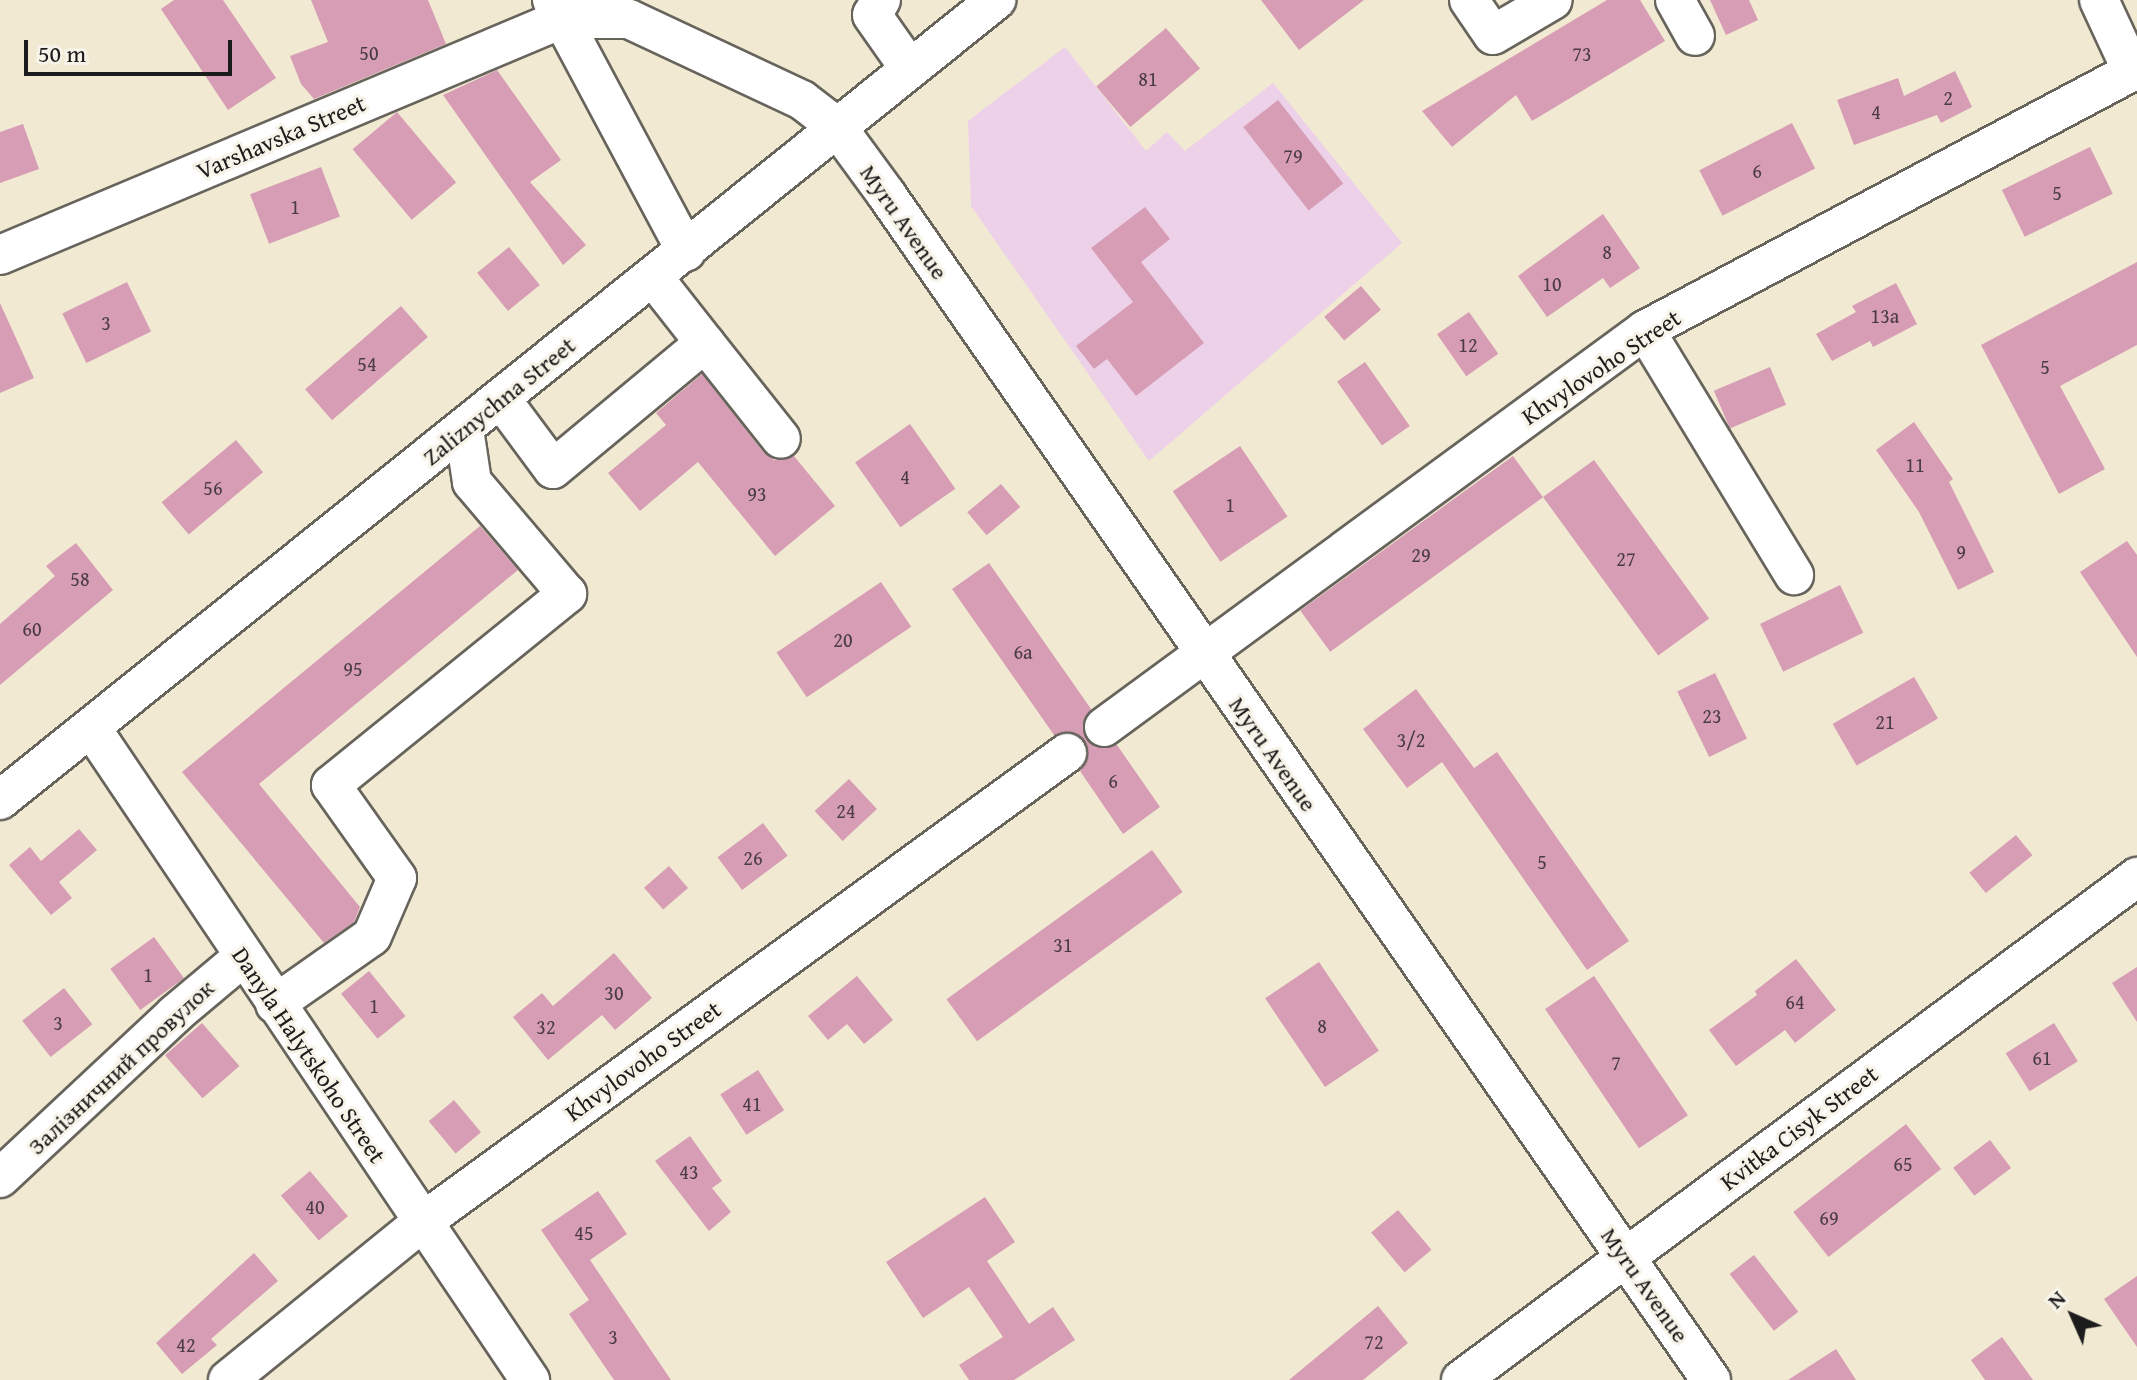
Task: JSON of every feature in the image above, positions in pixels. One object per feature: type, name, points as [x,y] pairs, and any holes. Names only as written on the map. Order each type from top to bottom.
[{"type":"street","points":[[881,0],[872,15],[910,69]]},
{"type":"street","name":"Zaliznychna Street","points":[[0,800],[996,0]]},
{"type":"street","points":[[1469,0],[1493,35],[1553,0]]},
{"type":"street","points":[[1675,0],[1695,36]]},
{"type":"street","points":[[2099,0],[2135,70]]},
{"type":"street","points":[[557,9],[686,251]]},
{"type":"street","name":"Myru Avenue","points":[[557,9],[629,19],[802,100],[837,127],[1711,1380]]},
{"type":"street","name":"Varshavska Street","points":[[0,255],[557,9]]},
{"type":"street","name":"Khvylovoho Street","points":[[1104,727],[1645,330],[2135,70]]},
{"type":"street","points":[[653,277],[781,439]]},
{"type":"street","points":[[1645,330],[1794,575]]},
{"type":"street","points":[[501,399],[553,469],[705,343]]},
{"type":"street","points":[[275,1004],[372,936],[397,878],[331,785],[567,594],[472,482],[464,429]]},
{"type":"street","name":"Danyla Halytskoho Street","points":[[92,729],[421,1223],[530,1380]]},
{"type":"street","name":"Khvylovoho Street","points":[[228,1380],[421,1223],[1067,753]]},
{"type":"street","name":"Kvitka Cisyk Street","points":[[1461,1380],[2137,877]]},
{"type":"street","name":"Залізничний провулок","points":[[0,1178],[175,1014],[244,956]]},
{"type":"shaded area","points":[[1065,47],[1146,151],[1167,132],[1185,151],[1273,83],[1402,243],[1149,461],[971,206],[968,121]]},
{"type":"building","points":[[174,0],[223,0],[276,78],[228,110],[161,9]]},
{"type":"building","points":[[311,0],[428,0],[446,44],[314,99],[301,84],[290,56],[328,42]]},
{"type":"building","points":[[1261,0],[1364,0],[1299,50]]},
{"type":"building","points":[[1607,0],[1640,0],[1665,41],[1532,121],[1516,95],[1452,147],[1422,111]]},
{"type":"building","points":[[1710,0],[1749,0],[1758,20],[1726,35]]},
{"type":"building","points":[[1166,28],[1200,69],[1130,127],[1096,86]]},
{"type":"building","points":[[497,70],[561,160],[530,182],[586,245],[563,265],[443,95]]},
{"type":"building","points":[[1955,71],[1972,107],[1941,123],[1937,115],[1854,145],[1837,100],[1898,78],[1904,96]]},
{"type":"building","points":[[1278,100],[1343,184],[1309,211],[1243,127]]},
{"type":"building","points":[[397,112],[456,182],[412,220],[353,149]]},
{"type":"building","points":[[1792,123],[1815,168],[1722,216],[1699,170]]},
{"type":"building","points":[[23,124],[39,169],[0,183],[0,132]]},
{"type":"building","points":[[2090,147],[2113,194],[2025,237],[2002,190]]},
{"type":"building","points":[[321,167],[340,216],[269,244],[250,194]]},
{"type":"building","points":[[1145,207],[1170,239],[1141,262],[1204,343],[1136,396],[1107,359],[1094,369],[1076,346],[1133,302],[1091,248]]},
{"type":"building","points":[[1603,214],[1640,268],[1610,288],[1603,278],[1547,317],[1518,276]]},
{"type":"building","points":[[509,247],[540,285],[508,311],[477,273]]},
{"type":"building","points":[[2137,262],[2137,345],[2060,386],[2105,469],[2059,494],[1981,345]]},
{"type":"building","points":[[127,282],[151,331],[86,363],[62,314]]},
{"type":"building","points":[[1896,283],[1917,324],[1873,347],[1870,341],[1832,361],[1816,334],[1856,312],[1852,306]]},
{"type":"building","points":[[1361,286],[1381,310],[1344,341],[1324,317]]},
{"type":"building","points":[[0,303],[34,378],[0,393]]},
{"type":"building","points":[[401,306],[428,337],[332,420],[305,389]]},
{"type":"building","points":[[1469,312],[1498,354],[1466,376],[1437,334]]},
{"type":"building","points":[[1365,362],[1410,426],[1382,445],[1337,382]]},
{"type":"building","points":[[1770,367],[1786,405],[1730,429],[1714,391]]},
{"type":"building","points":[[702,374],[764,453],[774,460],[794,456],[835,506],[775,556],[698,462],[640,511],[608,473],[666,425],[656,413]]},
{"type":"building","points":[[1914,422],[1953,479],[1949,482],[1994,572],[1958,590],[1919,512],[1876,450]]},
{"type":"building","points":[[910,424],[955,489],[900,527],[855,462]]},
{"type":"building","points":[[236,440],[263,472],[189,535],[162,502]]},
{"type":"building","points":[[1240,446],[1288,516],[1220,562],[1173,491]]},
{"type":"building","points":[[1513,456],[1543,497],[1330,652],[1300,611]]},
{"type":"building","points":[[1594,460],[1709,619],[1658,656],[1543,497]]},
{"type":"building","points":[[1001,484],[1020,507],[987,535],[967,512]]},
{"type":"building","points":[[480,526],[518,570],[259,784],[360,907],[354,922],[324,943],[182,772]]},
{"type":"building","points":[[2127,541],[2137,555],[2137,657],[2080,572]]},
{"type":"building","points":[[76,543],[113,590],[0,685],[0,624],[55,576],[46,566]]},
{"type":"building","points":[[989,563],[1091,709],[1084,719],[1086,739],[1096,747],[1117,745],[1160,807],[1123,834],[1080,771],[1087,761],[1085,741],[1075,733],[1054,735],[952,589]]},
{"type":"building","points":[[881,582],[911,627],[807,697],[777,652]]},
{"type":"building","points":[[1840,585],[1863,633],[1783,672],[1760,624]]},
{"type":"building","points":[[1715,673],[1747,739],[1709,757],[1677,691]]},
{"type":"building","points":[[1914,677],[1938,719],[1857,766],[1833,724]]},
{"type":"building","points":[[1416,689],[1474,768],[1497,752],[1629,941],[1587,970],[1442,762],[1407,788],[1363,729]]},
{"type":"building","points":[[849,779],[877,809],[843,841],[815,811]]},
{"type":"building","points":[[763,823],[788,856],[742,890],[717,857]]},
{"type":"building","points":[[79,829],[97,850],[59,882],[72,898],[51,915],[9,865],[30,847],[41,861]]},
{"type":"building","points":[[2016,835],[2032,855],[1986,893],[1969,873]]},
{"type":"building","points":[[1152,850],[1183,892],[977,1041],[947,999]]},
{"type":"building","points":[[669,866],[688,888],[663,910],[644,888]]},
{"type":"building","points":[[154,937],[184,978],[140,1010],[110,969]]},
{"type":"building","points":[[614,953],[652,998],[615,1030],[602,1015],[548,1060],[513,1017],[542,993],[553,1006]]},
{"type":"building","points":[[1796,959],[1836,1010],[1795,1043],[1785,1030],[1736,1066],[1709,1030],[1757,995],[1755,991]]},
{"type":"building","points":[[1319,962],[1379,1051],[1325,1087],[1265,998]]},
{"type":"building","points":[[2137,967],[2137,1022],[2112,983]]},
{"type":"building","points":[[369,971],[406,1016],[378,1039],[341,994]]},
{"type":"building","points":[[857,976],[893,1020],[864,1044],[847,1024],[828,1040],[808,1016]]},
{"type":"building","points":[[1594,976],[1688,1115],[1639,1148],[1545,1009]]},
{"type":"building","points":[[64,988],[92,1024],[51,1057],[22,1021]]},
{"type":"building","points":[[202,1023],[239,1066],[202,1098],[165,1055]]},
{"type":"building","points":[[2054,1023],[2078,1061],[2030,1091],[2006,1053]]},
{"type":"building","points":[[758,1070],[784,1110],[746,1135],[720,1095]]},
{"type":"building","points":[[454,1100],[481,1132],[456,1153],[429,1121]]},
{"type":"building","points":[[1906,1124],[1941,1169],[1828,1257],[1793,1212]]},
{"type":"building","points":[[690,1136],[722,1181],[712,1188],[731,1212],[709,1231],[655,1161]]},
{"type":"building","points":[[1990,1140],[2011,1168],[1974,1196],[1953,1168]]},
{"type":"building","points":[[310,1171],[348,1216],[319,1241],[281,1195]]},
{"type":"building","points":[[598,1191],[627,1234],[590,1260],[671,1380],[614,1380],[569,1314],[589,1300],[541,1230]]},
{"type":"building","points":[[985,1197],[1015,1242],[987,1261],[1029,1324],[1053,1307],[1075,1340],[1014,1380],[969,1380],[959,1365],[1003,1337],[969,1287],[923,1318],[886,1262]]},
{"type":"building","points":[[1398,1210],[1431,1250],[1405,1272],[1371,1232]]},
{"type":"building","points":[[254,1253],[278,1281],[211,1339],[217,1345],[182,1374],[156,1343]]},
{"type":"building","points":[[1754,1255],[1798,1312],[1774,1331],[1730,1274]]},
{"type":"building","points":[[2137,1276],[2137,1347],[2104,1299]]},
{"type":"building","points":[[1378,1306],[1408,1343],[1363,1380],[1289,1380]]},
{"type":"building","points":[[2002,1337],[2033,1380],[1985,1380],[1971,1360]]},
{"type":"building","points":[[1836,1349],[1856,1380],[1788,1380]]}]
